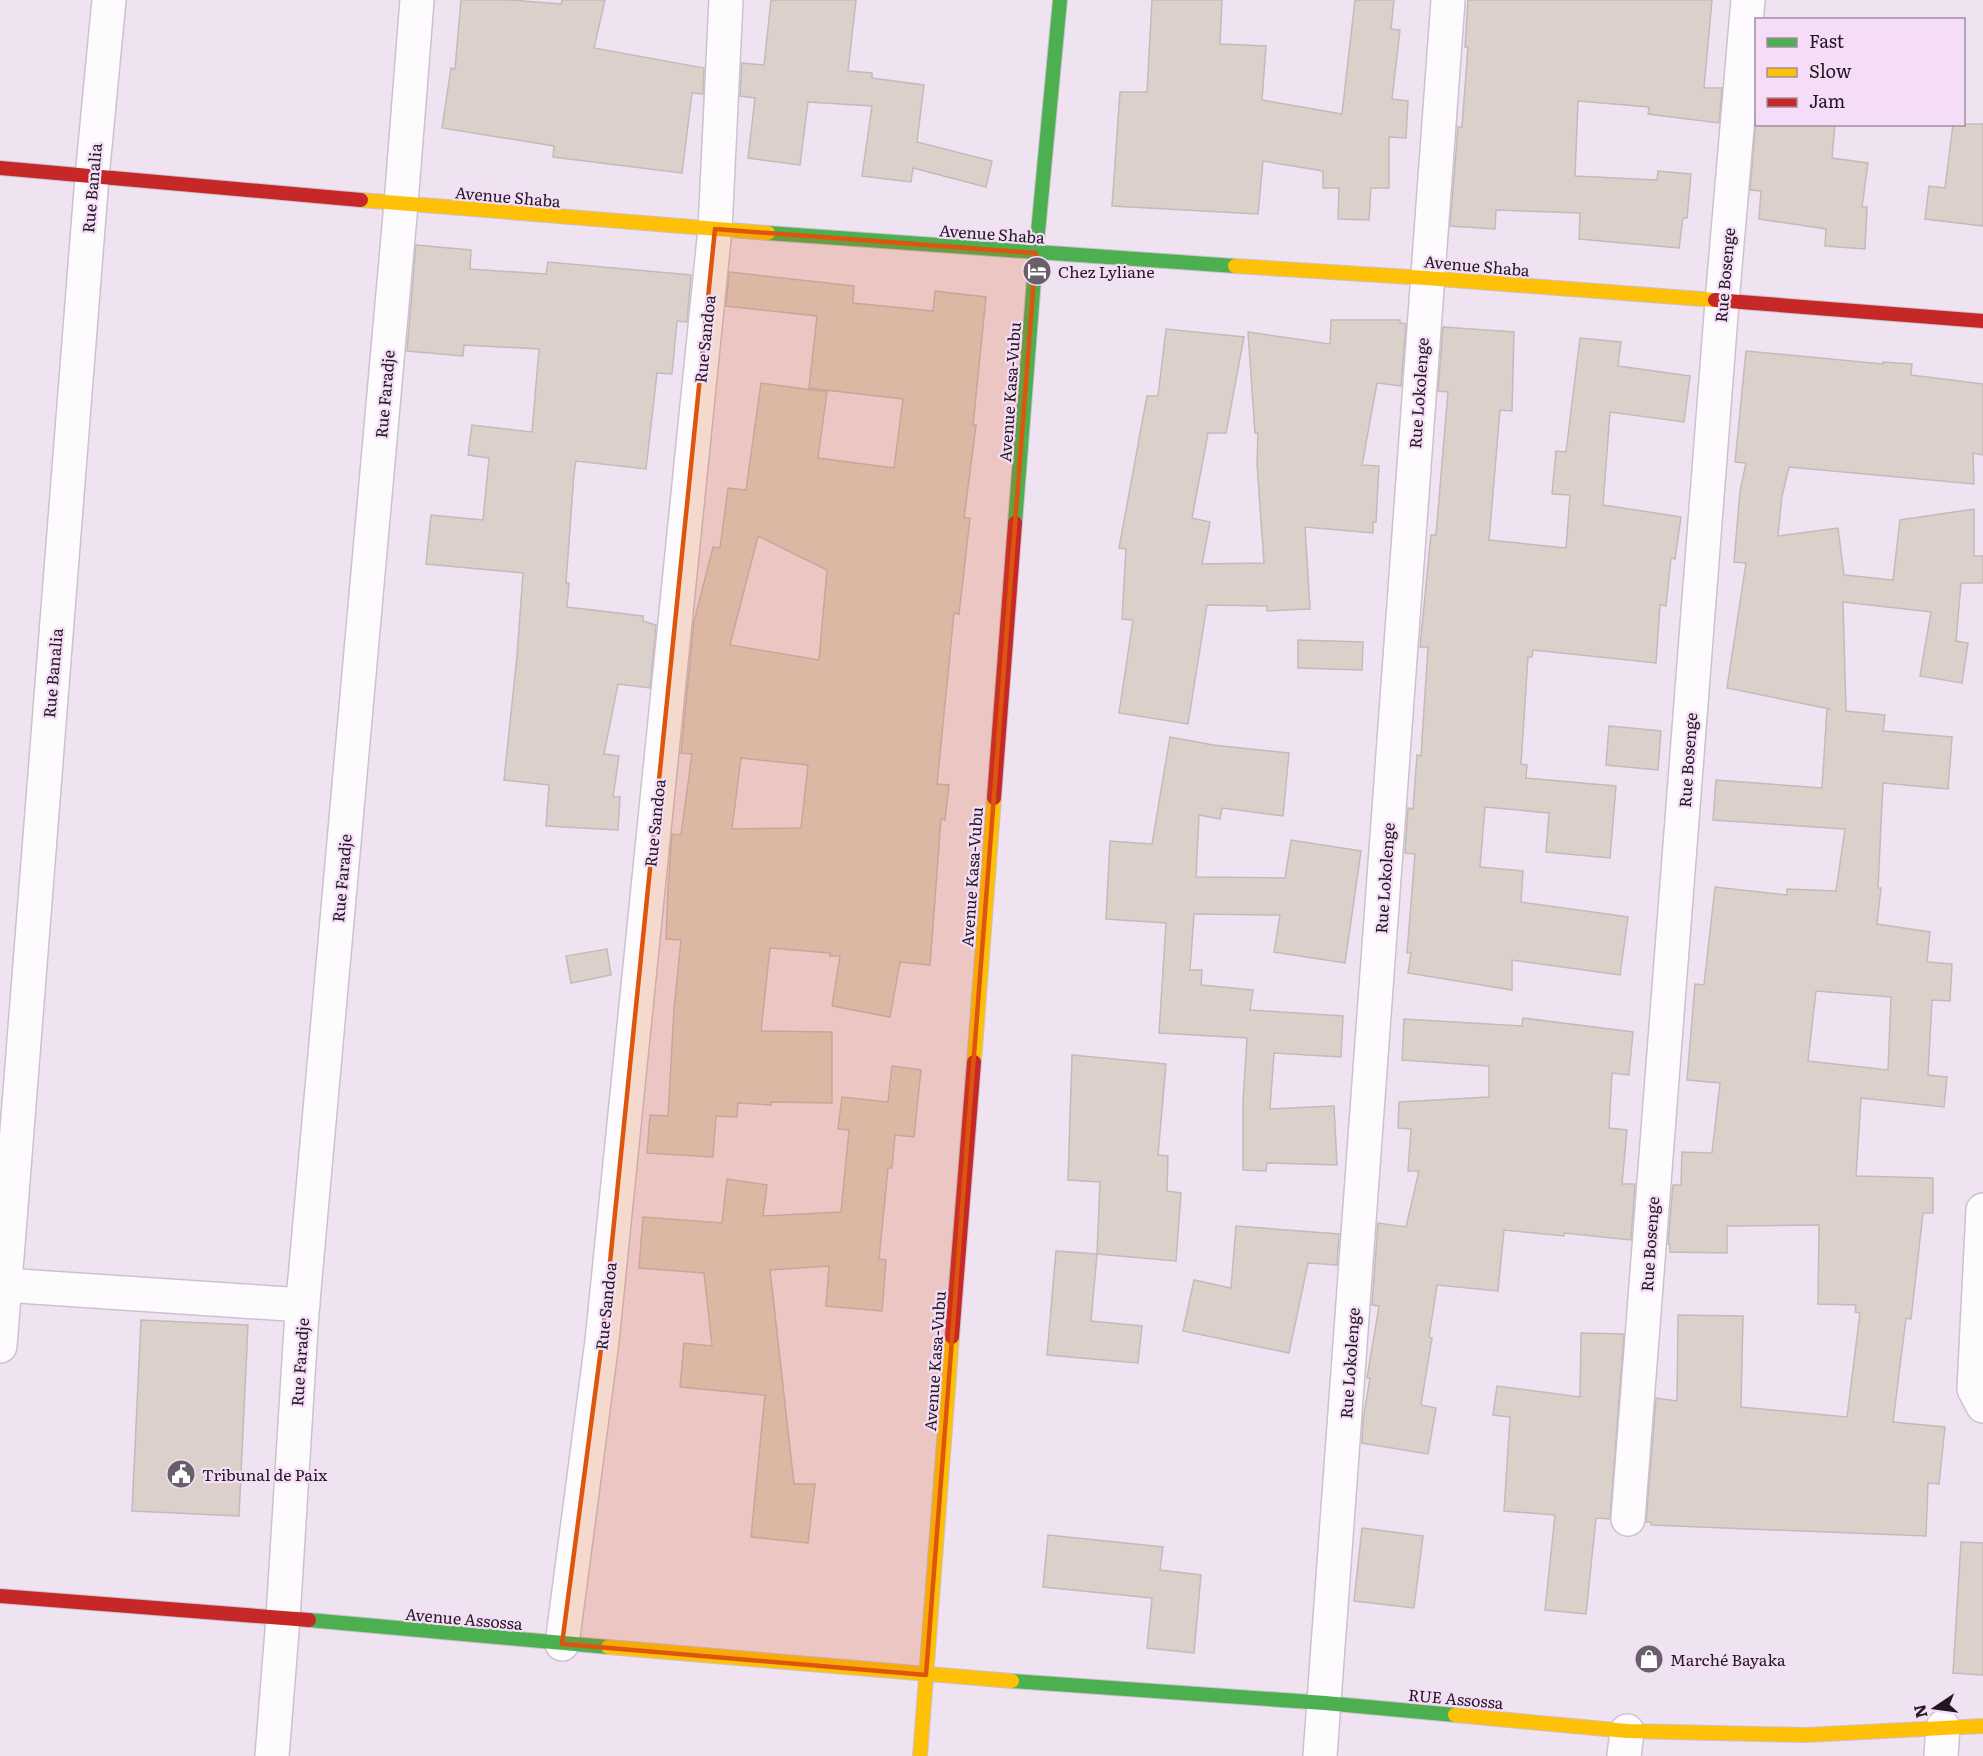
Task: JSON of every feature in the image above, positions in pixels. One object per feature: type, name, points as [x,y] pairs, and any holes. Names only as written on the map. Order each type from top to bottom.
[{"type":"street","name":"Rue Banalia","points":[[0,1346],[92,177],[109,0]]},
{"type":"street","name":"Rue Faradje","points":[[272,1756],[303,1305],[401,204],[417,0]]},
{"type":"street","name":"Rue Sandoa","points":[[562,1644],[602,1341],[715,229],[726,0]]},
{"type":"street","name":"Avenue Kasa-Vubu","points":[[920,1756],[1036,253],[1060,0]]},
{"type":"street","name":"Rue Lokolenge","points":[[1320,1756],[1448,0]]},
{"type":"street","name":"Rue Bosenge","points":[[1628,1519],[1722,302],[1748,0]]},
{"type":"street","name":"Avenue Shaba","points":[[0,168],[715,229],[1036,253],[1426,278],[1983,321]]},
{"type":"street","points":[[1978,1397],[1983,1210]]},
{"type":"street","points":[[4,1285],[303,1305]]},
{"type":"street","name":"Avenue Assossa","points":[[0,1596],[283,1618],[926,1675]]},
{"type":"street","name":"RUE Assossa","points":[[926,1675],[1325,1703],[1626,1744],[1806,1734],[1942,1742],[1983,1726]]},
{"type":"highlighted area","points":[[715,229],[1036,253],[926,1675],[562,1644],[602,1341]]},
{"type":"building","points":[[461,0],[511,0],[561,4],[562,0],[605,0],[594,48],[704,68],[703,94],[692,93],[682,173],[553,157],[554,146],[442,128],[451,68],[455,69]]},
{"type":"building","points":[[771,0],[856,0],[848,71],[872,73],[872,78],[924,85],[917,142],[992,161],[986,187],[913,168],[911,182],[862,176],[872,106],[808,102],[800,165],[748,158],[755,98],[740,96],[742,63],[764,65]]},
{"type":"building","points":[[1152,0],[1222,0],[1220,44],[1266,46],[1262,100],[1342,114],[1355,0],[1394,0],[1391,29],[1400,30],[1392,99],[1408,101],[1406,138],[1389,137],[1389,188],[1371,188],[1369,220],[1338,219],[1339,188],[1323,188],[1323,171],[1263,161],[1258,214],[1112,206],[1120,92],[1147,92]]},
{"type":"building","points":[[1468,0],[1712,0],[1704,88],[1722,88],[1719,123],[1648,114],[1649,107],[1578,101],[1575,176],[1657,180],[1658,171],[1691,174],[1687,218],[1683,218],[1679,248],[1579,239],[1580,213],[1496,210],[1495,229],[1450,226],[1458,127],[1462,127],[1468,47],[1465,47]]},
{"type":"building","points":[[1983,124],[1983,226],[1925,219],[1929,186],[1945,188],[1953,126]]},
{"type":"building","points":[[1755,126],[1835,126],[1832,158],[1868,163],[1862,207],[1867,207],[1865,249],[1825,246],[1826,229],[1759,219],[1761,191],[1750,190]]},
{"type":"building","points":[[416,245],[471,250],[470,269],[546,274],[548,262],[691,275],[687,322],[677,321],[672,374],[657,373],[646,469],[576,461],[574,473],[566,583],[569,583],[567,607],[643,616],[643,621],[656,625],[650,688],[618,684],[604,754],[619,756],[613,797],[620,797],[618,830],[546,826],[549,785],[504,780],[523,573],[426,564],[431,515],[483,520],[489,458],[468,455],[472,425],[532,432],[539,349],[464,345],[463,356],[407,351]]},
{"type":"building","points":[[729,272],[854,286],[853,303],[933,311],[935,291],[986,297],[973,425],[976,425],[964,518],[970,518],[959,614],[954,613],[937,784],[949,785],[945,820],[941,819],[930,965],[900,962],[890,1017],[832,1006],[840,956],[830,956],[830,953],[770,948],[761,1031],[832,1032],[832,1103],[771,1102],[771,1105],[738,1103],[737,1117],[716,1116],[713,1157],[647,1153],[650,1115],[668,1116],[674,1010],[681,940],[666,939],[668,890],[672,834],[681,835],[692,754],[681,753],[694,622],[713,547],[720,548],[728,488],[746,490],[761,383],[827,392],[818,458],[894,468],[903,399],[809,388],[817,316],[726,306]],"holes":[[[758,536],[827,570],[819,660],[730,645]],[[741,758],[808,765],[801,828],[732,829]]]},
{"type":"building","points":[[1331,320],[1400,320],[1400,323],[1406,324],[1401,386],[1377,383],[1362,465],[1379,466],[1376,522],[1373,522],[1373,533],[1305,527],[1310,609],[1267,611],[1267,606],[1207,605],[1188,724],[1119,713],[1133,620],[1122,619],[1126,549],[1119,548],[1147,396],[1158,396],[1166,329],[1244,337],[1226,433],[1208,433],[1192,518],[1210,522],[1202,564],[1264,563],[1257,464],[1258,433],[1255,433],[1248,332],[1330,344]]},
{"type":"building","points":[[1443,327],[1514,332],[1512,411],[1500,410],[1489,540],[1566,548],[1570,495],[1552,494],[1556,451],[1566,452],[1580,338],[1621,342],[1618,366],[1690,376],[1684,422],[1610,412],[1603,505],[1681,517],[1675,559],[1671,558],[1666,606],[1660,605],[1656,663],[1533,650],[1532,657],[1528,657],[1521,764],[1527,765],[1526,778],[1616,786],[1610,858],[1546,852],[1549,813],[1485,807],[1480,867],[1523,871],[1521,902],[1628,917],[1620,975],[1512,960],[1512,990],[1408,973],[1411,953],[1407,953],[1415,854],[1405,853],[1408,808],[1413,809],[1417,755],[1421,756],[1428,647],[1420,647],[1431,535],[1436,535],[1448,392],[1438,391]]},
{"type":"building","points":[[1746,351],[1883,364],[1883,362],[1912,364],[1911,375],[1983,384],[1983,455],[1973,453],[1974,484],[1789,467],[1782,496],[1778,536],[1838,528],[1844,575],[1893,580],[1900,520],[1974,509],[1974,556],[1983,556],[1983,583],[1961,583],[1956,641],[1968,643],[1962,683],[1920,676],[1931,612],[1843,602],[1846,711],[1885,715],[1883,731],[1952,737],[1948,789],[1883,783],[1878,888],[1881,888],[1877,924],[1930,932],[1927,962],[1952,964],[1950,1001],[1932,1000],[1928,1075],[1947,1077],[1944,1107],[1861,1098],[1856,1176],[1933,1178],[1933,1213],[1923,1213],[1911,1319],[1906,1318],[1893,1422],[1945,1427],[1939,1484],[1928,1483],[1926,1536],[1651,1525],[1651,1522],[1646,1522],[1656,1398],[1677,1401],[1678,1315],[1743,1316],[1741,1407],[1847,1417],[1860,1313],[1855,1312],[1856,1305],[1818,1304],[1819,1225],[1727,1226],[1727,1253],[1670,1252],[1670,1244],[1668,1244],[1673,1185],[1681,1185],[1682,1152],[1712,1153],[1720,1083],[1687,1080],[1695,984],[1704,985],[1715,887],[1787,895],[1787,889],[1836,891],[1845,829],[1713,820],[1716,780],[1822,788],[1827,709],[1830,709],[1727,688],[1746,563],[1734,562],[1740,491],[1746,463],[1735,462]],"holes":[[[1816,991],[1891,997],[1888,1070],[1808,1061]]]},
{"type":"building","points":[[1298,640],[1363,642],[1362,670],[1298,668]]},
{"type":"building","points":[[1609,726],[1661,731],[1658,770],[1606,765]]},
{"type":"building","points":[[1170,737],[1213,745],[1289,753],[1283,816],[1222,808],[1220,819],[1199,815],[1196,877],[1285,878],[1291,840],[1361,851],[1345,963],[1274,952],[1280,915],[1194,914],[1190,970],[1202,970],[1201,985],[1253,990],[1250,1010],[1343,1016],[1341,1057],[1274,1053],[1270,1109],[1334,1106],[1337,1165],[1267,1163],[1266,1171],[1243,1170],[1243,1102],[1247,1038],[1159,1033],[1166,923],[1106,919],[1110,841],[1152,844]]},
{"type":"building","points":[[607,949],[611,975],[571,983],[566,956]]},
{"type":"building","points":[[1523,1018],[1633,1032],[1629,1075],[1612,1073],[1609,1128],[1627,1130],[1622,1184],[1635,1184],[1631,1240],[1504,1230],[1498,1291],[1437,1285],[1429,1337],[1432,1338],[1421,1405],[1436,1408],[1428,1454],[1362,1443],[1363,1420],[1370,1378],[1367,1378],[1379,1306],[1372,1305],[1378,1223],[1406,1227],[1419,1171],[1408,1171],[1411,1129],[1398,1128],[1399,1102],[1489,1097],[1489,1066],[1402,1060],[1404,1019],[1522,1026]]},
{"type":"building","points":[[1072,1055],[1166,1064],[1158,1155],[1168,1156],[1167,1191],[1181,1193],[1176,1261],[1097,1254],[1100,1182],[1068,1180]]},
{"type":"building","points":[[892,1066],[921,1070],[914,1137],[895,1135],[892,1168],[888,1168],[879,1259],[886,1260],[882,1311],[826,1306],[829,1266],[770,1270],[794,1484],[815,1484],[808,1543],[751,1537],[765,1395],[680,1387],[684,1343],[712,1346],[704,1273],[639,1268],[643,1217],[722,1223],[727,1179],[767,1185],[763,1216],[841,1212],[849,1130],[838,1129],[842,1097],[888,1102]]},
{"type":"building","points":[[1236,1226],[1339,1234],[1337,1265],[1308,1263],[1289,1353],[1183,1331],[1194,1280],[1231,1288]]},
{"type":"building","points":[[1056,1251],[1097,1254],[1091,1321],[1142,1326],[1138,1363],[1047,1355]]},
{"type":"building","points":[[141,1320],[248,1325],[239,1516],[132,1511]]},
{"type":"building","points":[[1581,1333],[1624,1334],[1610,1519],[1596,1518],[1586,1614],[1545,1610],[1555,1515],[1504,1511],[1510,1417],[1493,1415],[1497,1386],[1580,1397]]},
{"type":"building","points":[[1362,1528],[1423,1536],[1414,1608],[1354,1601]]},
{"type":"building","points":[[1048,1535],[1163,1547],[1160,1570],[1201,1575],[1194,1653],[1147,1648],[1152,1598],[1043,1587]]},
{"type":"building","points":[[1961,1542],[1983,1543],[1983,1675],[1953,1673]]},
{"type":"traffic: fast","points":[[1015,523],[1036,253],[1060,0]]},
{"type":"traffic: fast","points":[[768,233],[1235,266]]},
{"type":"traffic: fast","points":[[309,1620],[608,1647]]},
{"type":"traffic: fast","points":[[1012,1681],[1325,1703],[1455,1715]]},
{"type":"traffic: slow","points":[[361,200],[768,233]]},
{"type":"traffic: slow","points":[[1235,266],[1715,300]]},
{"type":"traffic: slow","points":[[974,1062],[994,798]]},
{"type":"traffic: slow","points":[[920,1756],[952,1337]]},
{"type":"traffic: slow","points":[[608,1647],[1012,1681]]},
{"type":"traffic: slow","points":[[1455,1715],[1627,1731],[1806,1735],[1983,1726]]},
{"type":"traffic: jam","points":[[0,168],[361,200]]},
{"type":"traffic: jam","points":[[1715,300],[1983,321]]},
{"type":"traffic: jam","points":[[994,798],[1015,523]]},
{"type":"traffic: jam","points":[[952,1337],[974,1062]]},
{"type":"traffic: jam","points":[[0,1596],[309,1620]]},
{"type":"place","name":"Chez Lyliane","points":[[1037,271]]},
{"type":"place","name":"Tribunal de Paix","points":[[181,1474]]},
{"type":"place","name":"Marché Bayaka","points":[[1649,1659]]}]
